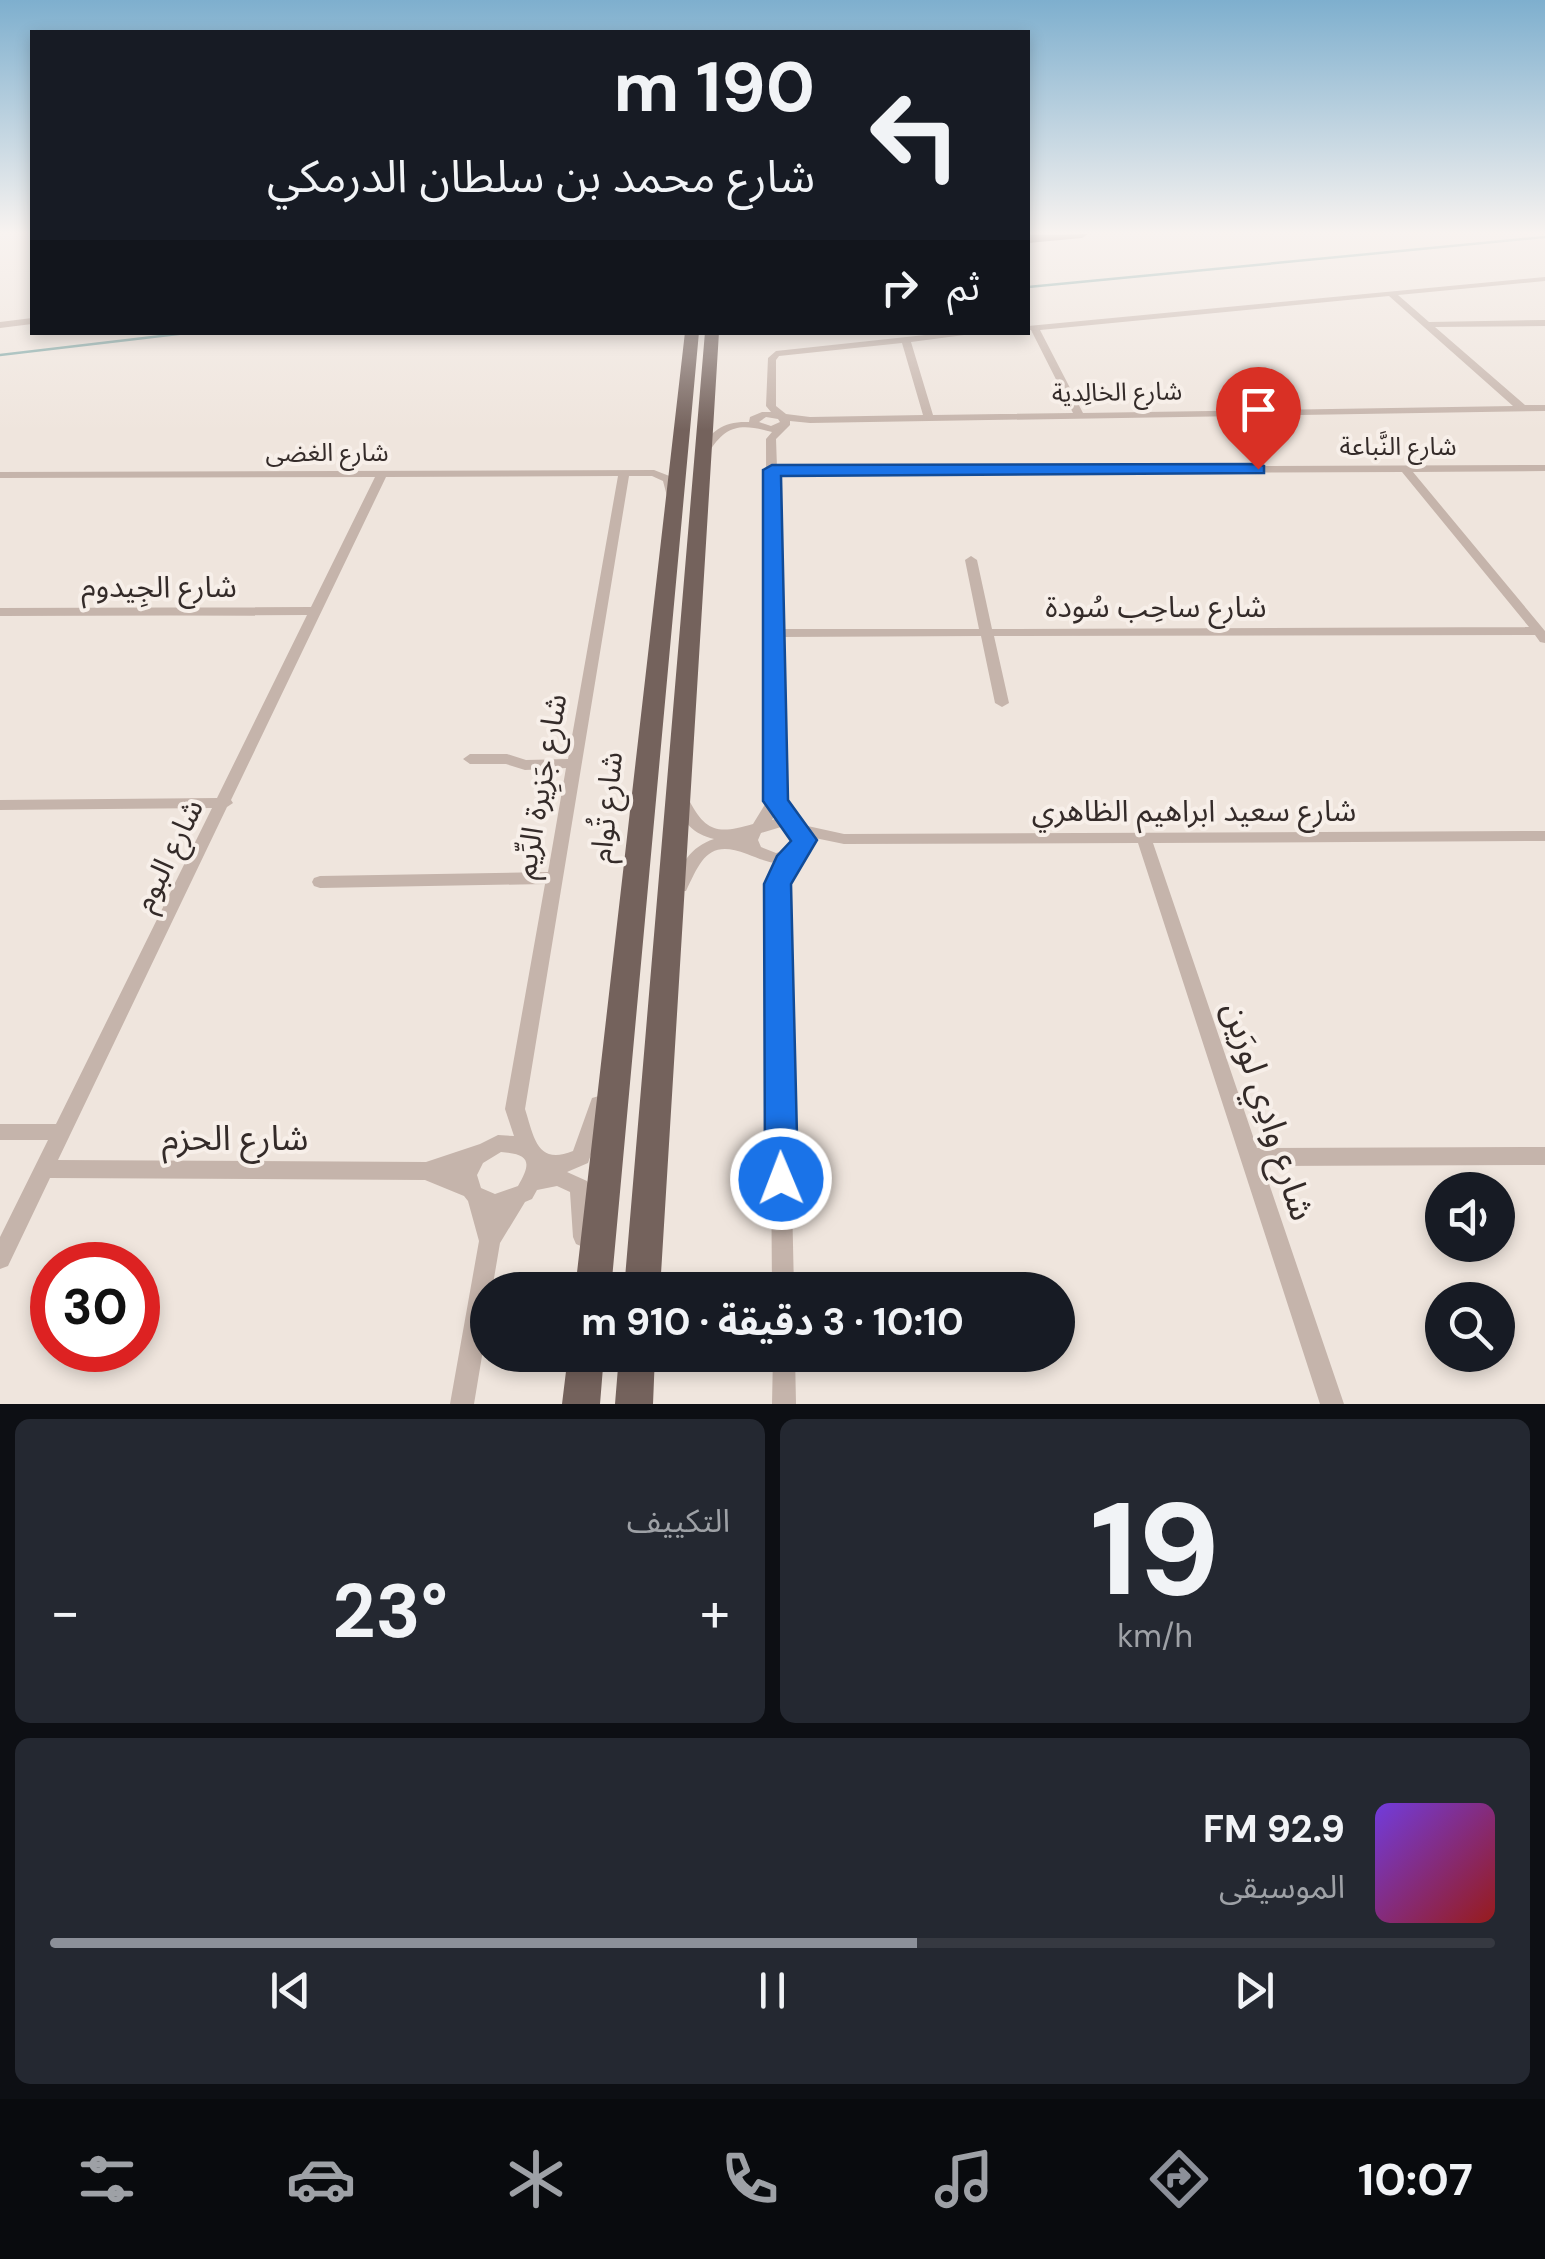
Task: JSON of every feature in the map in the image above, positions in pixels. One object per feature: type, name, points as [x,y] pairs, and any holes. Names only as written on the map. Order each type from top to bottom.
[{"type":"main road","name":"شارع تُوام","points":[[592,1272],[674,501],[707,397],[702,335]]},
{"type":"main road","name":"شارع تُوام","points":[[643,1272],[679,787],[692,449],[702,335]]},
{"type":"main road","points":[[581,1404],[584,1372]]},
{"type":"main road","points":[[634,1404],[636,1372]]},
{"type":"street","points":[[1079,415],[1031,328],[1333,300]]},
{"type":"street","points":[[1398,300],[1523,409]]},
{"type":"street","points":[[0,328],[30,323]]},
{"type":"street","points":[[1428,325],[1545,323]]},
{"type":"street","points":[[777,884],[750,840],[776,801],[771,439],[782,421],[771,406],[771,360],[776,354],[954,335]]},
{"type":"street","points":[[906,340],[928,418]]},
{"type":"street","points":[[707,397],[720,415],[758,421],[771,439]]},
{"type":"street","points":[[654,473],[718,429],[758,421],[771,406]]},
{"type":"street","name":"شارع الخالِدية","points":[[758,421],[1545,408]]},
{"type":"street","name":"شارع النَّباعة","points":[[772,470],[1545,468]]},
{"type":"street","points":[[1406,469],[1542,635]]},
{"type":"street","points":[[654,473],[668,480],[674,501]]},
{"type":"street","name":"شارع الغضى","points":[[0,475],[654,473]]},
{"type":"street","name":"شارع البوم","points":[[0,1259],[382,474]]},
{"type":"street","name":"شارع جَزِيرة الرِّيم","points":[[488,1147],[515,1109],[624,474]]},
{"type":"street","points":[[971,560],[1002,703]]},
{"type":"street","name":"شارع الجِيدوم","points":[[0,612],[317,610]]},
{"type":"street","name":"شارع ساحِب سُودة","points":[[774,633],[1542,635]]},
{"type":"street","points":[[470,759],[506,759],[525,765],[574,763]]},
{"type":"street","points":[[679,787],[689,820],[701,831],[730,836],[774,822],[798,828]]},
{"type":"street","points":[[776,801],[804,840],[777,884],[783,1272]]},
{"type":"street","points":[[0,806],[225,803]]},
{"type":"street","name":"شارع سعيد ابراهيم الظاهري","points":[[798,828],[844,839],[1545,836]]},
{"type":"street","name":"شارع وادِي لورَين","points":[[1144,838],[1332,1404]]},
{"type":"street","name":"شارع سعيد ابراهيم الظاهري","points":[[795,854],[844,839]]},
{"type":"street","points":[[669,920],[693,855],[722,844],[775,859],[795,854]]},
{"type":"street","points":[[320,882],[554,878]]},
{"type":"street","points":[[533,1164],[558,1166],[581,1157],[617,1057]]},
{"type":"street","name":"شارع جَزِيرة الرِّيم","points":[[515,1109],[533,1164]]},
{"type":"street","points":[[0,1132],[61,1132]]},
{"type":"street","points":[[490,1241],[468,1170],[488,1147],[511,1142],[533,1164],[580,1188],[588,1272]]},
{"type":"street","name":"شارع الحزم","points":[[43,1169],[426,1171],[488,1147]]},
{"type":"street","points":[[1250,1157],[1545,1156]]},
{"type":"street","points":[[462,1404],[490,1241],[533,1164]]},
{"type":"street","name":"شارع الحزم","points":[[426,1171],[474,1193]]},
{"type":"street","points":[[474,1193],[495,1203],[516,1199]]},
{"type":"street","points":[[784,1372],[784,1404]]},
{"type":"waterway","points":[[0,355],[170,335]]},
{"type":"route","points":[[781,1179],[777,884],[786,863],[800,851],[804,840],[776,801],[772,470],[1258,469]]}]
